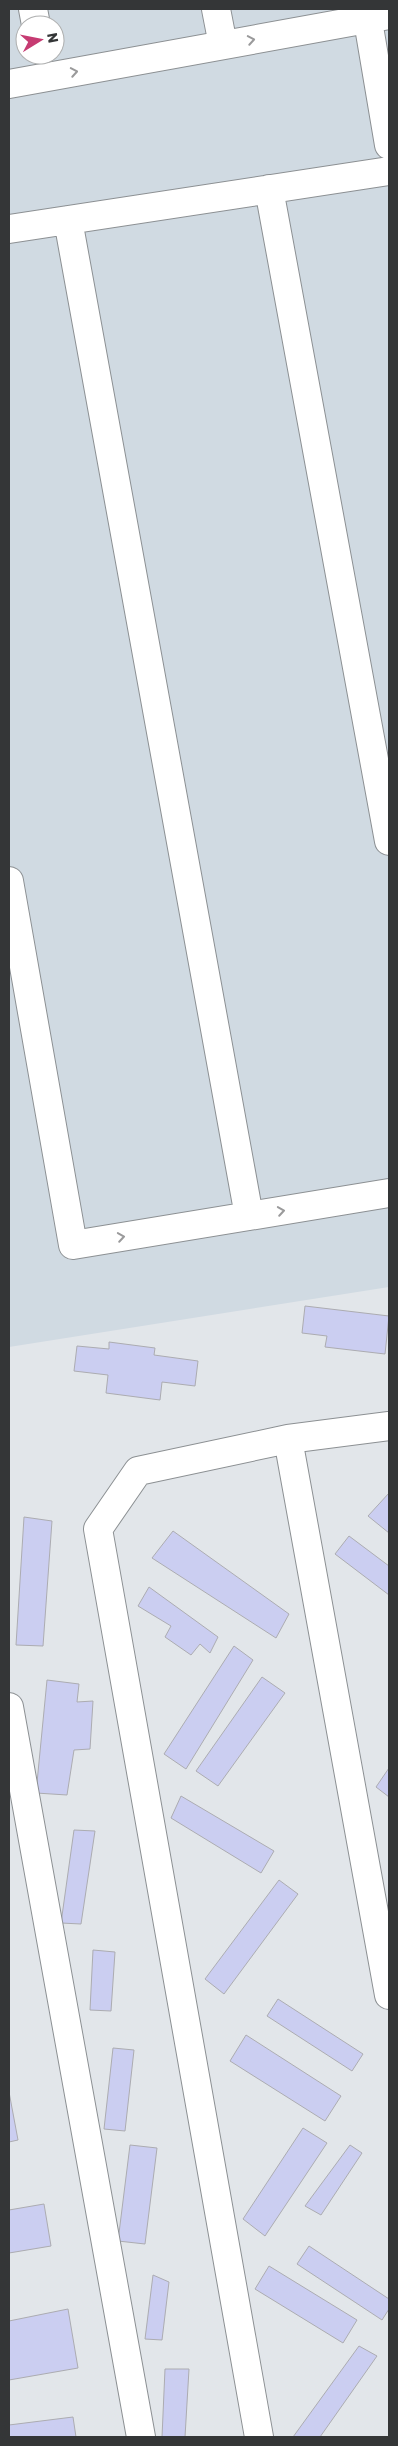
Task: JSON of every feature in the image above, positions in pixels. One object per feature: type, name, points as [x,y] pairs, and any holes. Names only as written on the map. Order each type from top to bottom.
[{"type":"lane","points":[[216,9],[223,45]]},
{"type":"lane","points":[[9,84],[44,66],[223,45],[375,14],[389,144]]},
{"type":"lane","points":[[9,229],[389,171]]},
{"type":"lane","points":[[269,189],[389,841]]},
{"type":"lane","points":[[68,220],[249,1216]]},
{"type":"lane","points":[[9,881],[73,1245],[389,1193]]},
{"type":"lane","points":[[259,2437],[98,1529],[138,1471],[288,1439],[389,1426]]},
{"type":"lane","points":[[288,1439],[389,1995]]},
{"type":"lane","points":[[9,1708],[141,2437]]},
{"type":"shaded area","points":[[9,9],[389,9],[389,1287],[9,1347]]},
{"type":"building","points":[[305,1306],[389,1316],[385,1354],[325,1347],[327,1336],[302,1333]]},
{"type":"building","points":[[109,1342],[155,1348],[154,1355],[198,1361],[195,1386],[162,1382],[160,1400],[106,1393],[108,1375],[74,1371],[77,1346],[109,1349]]},
{"type":"building","points":[[389,1493],[389,1533],[368,1516]]},
{"type":"building","points":[[24,1517],[52,1521],[43,1646],[16,1645]]},
{"type":"building","points":[[173,1531],[289,1614],[276,1638],[152,1558]]},
{"type":"building","points":[[349,1536],[389,1566],[389,1595],[335,1554]]},
{"type":"building","points":[[149,1587],[218,1637],[210,1653],[200,1644],[191,1655],[165,1637],[171,1626],[138,1606]]},
{"type":"building","points":[[234,1646],[253,1660],[186,1769],[164,1754]]},
{"type":"building","points":[[262,1677],[285,1693],[218,1786],[196,1771]]},
{"type":"building","points":[[47,1680],[79,1684],[77,1702],[93,1701],[90,1749],[74,1750],[67,1795],[36,1793]]},
{"type":"building","points":[[389,1768],[389,1797],[376,1787]]},
{"type":"building","points":[[181,1796],[274,1851],[261,1873],[171,1818]]},
{"type":"building","points":[[74,1830],[95,1831],[81,1924],[61,1923]]},
{"type":"building","points":[[279,1880],[298,1894],[224,1994],[205,1979]]},
{"type":"building","points":[[93,1950],[115,1952],[111,2011],[90,2010]]},
{"type":"building","points":[[278,1999],[363,2054],[352,2071],[267,2016]]},
{"type":"building","points":[[246,2035],[341,2096],[325,2121],[230,2061]]},
{"type":"building","points":[[113,2048],[134,2050],[125,2131],[104,2129]]},
{"type":"building","points":[[9,2092],[18,2140],[9,2142]]},
{"type":"building","points":[[303,2128],[327,2143],[265,2236],[243,2219]]},
{"type":"building","points":[[130,2145],[157,2148],[145,2244],[118,2241]]},
{"type":"building","points":[[350,2145],[362,2153],[321,2215],[305,2206]]},
{"type":"building","points":[[44,2204],[51,2246],[9,2253],[9,2210]]},
{"type":"building","points":[[309,2246],[389,2299],[389,2309],[382,2320],[297,2264]]},
{"type":"building","points":[[269,2266],[357,2320],[343,2343],[255,2289]]},
{"type":"building","points":[[153,2275],[169,2282],[162,2340],[145,2339]]},
{"type":"building","points":[[68,2309],[78,2368],[9,2380],[9,2321]]},
{"type":"building","points":[[359,2346],[377,2356],[320,2437],[293,2437]]},
{"type":"building","points":[[165,2369],[189,2369],[185,2437],[162,2437]]},
{"type":"building","points":[[73,2417],[76,2437],[9,2437],[9,2425]]}]
